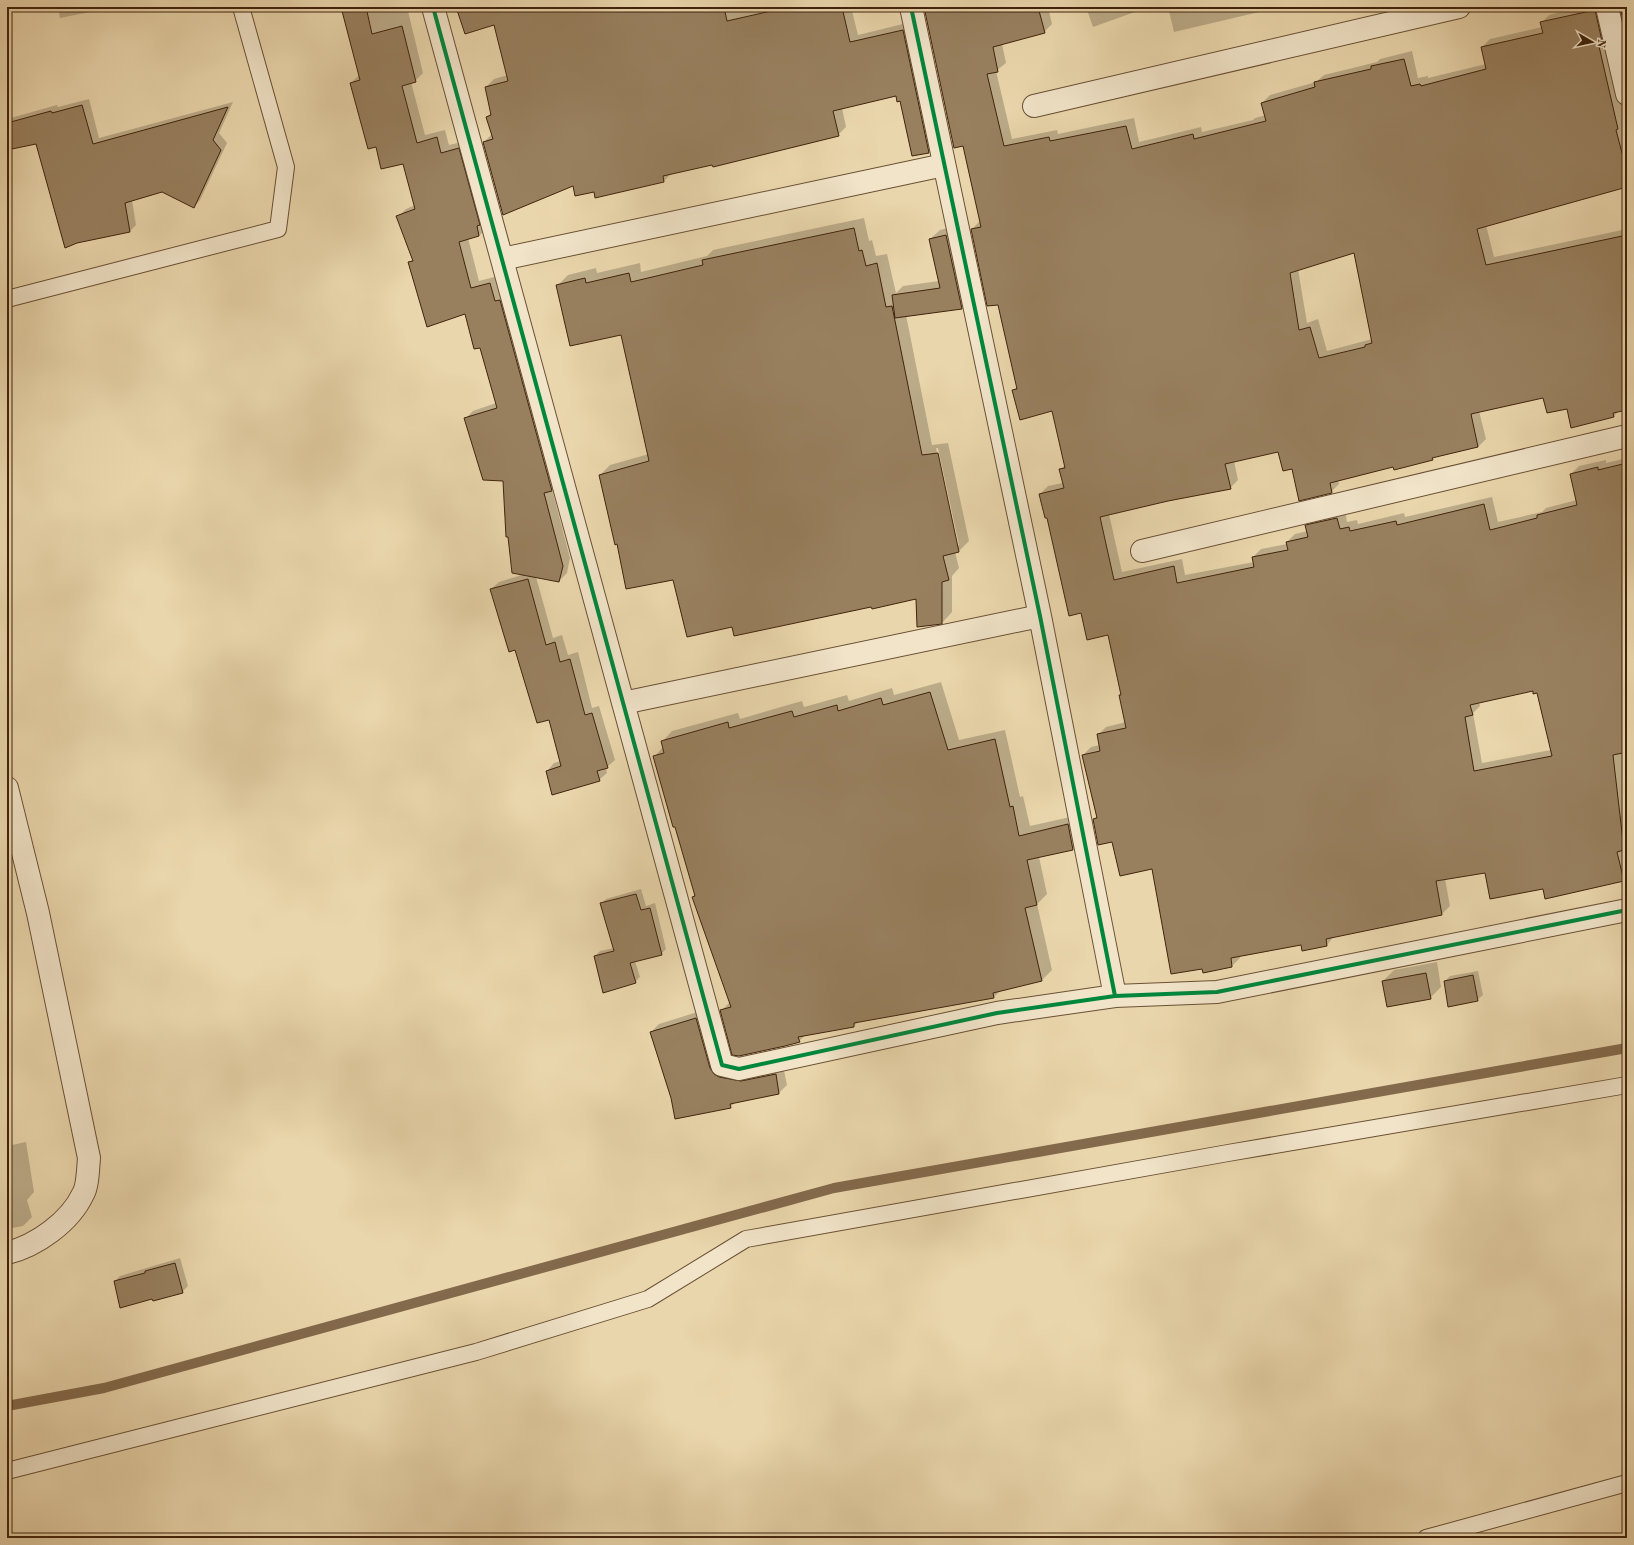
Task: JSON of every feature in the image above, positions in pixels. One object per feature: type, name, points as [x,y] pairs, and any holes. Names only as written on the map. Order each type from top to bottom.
[{"type":"street","points":[[433,7],[722,1065],[739,1069],[997,1013],[1115,996],[1217,992],[1627,910]]},
{"type":"street","points":[[911,7],[1040,616],[1115,996]]},
{"type":"street","points":[[1034,106],[1459,7]]},
{"type":"street","points":[[1607,7],[1627,94]]},
{"type":"street","points":[[502,258],[944,165]]},
{"type":"street","points":[[1142,551],[1627,436]]},
{"type":"street","points":[[623,703],[1040,616]]},
{"type":"street","points":[[7,788],[38,913],[89,1158],[84,1193],[67,1219],[43,1237],[15,1251],[7,1253]]},
{"type":"lane","points":[[7,298],[278,229],[286,167],[241,7]]},
{"type":"lane","points":[[7,1471],[476,1352],[648,1299],[746,1239],[1236,1151],[1627,1085]]},
{"type":"lane","points":[[1426,1538],[1627,1483]]},
{"type":"building","points":[[366,7],[372,34],[402,26],[416,82],[402,86],[417,143],[437,137],[441,153],[459,148],[480,225],[477,226],[479,236],[459,242],[471,288],[490,283],[495,301],[500,300],[552,491],[544,493],[563,566],[559,582],[512,573],[508,537],[506,537],[503,481],[483,480],[464,418],[497,408],[480,348],[474,349],[465,314],[427,327],[408,262],[413,261],[396,216],[415,209],[403,164],[381,169],[376,147],[368,149],[350,83],[360,80],[342,11]]},
{"type":"building","points":[[456,7],[724,7],[727,21],[789,7],[842,7],[850,42],[903,30],[929,153],[912,156],[900,101],[897,102],[896,96],[833,111],[839,136],[713,167],[712,165],[663,176],[664,182],[595,198],[594,192],[575,196],[573,186],[503,215],[483,142],[493,139],[486,117],[491,115],[485,87],[508,81],[494,25],[465,34]]},
{"type":"building","points":[[924,7],[1038,7],[1045,33],[993,47],[998,72],[987,74],[1004,146],[1049,137],[1050,141],[1126,126],[1132,149],[1193,134],[1194,139],[1266,121],[1261,103],[1315,87],[1314,82],[1371,69],[1371,66],[1404,59],[1411,86],[1420,84],[1421,86],[1486,69],[1481,47],[1543,33],[1540,22],[1595,10],[1602,41],[1598,42],[1618,129],[1616,130],[1627,172],[1627,187],[1477,229],[1486,265],[1627,235],[1627,410],[1613,413],[1614,417],[1571,428],[1567,409],[1547,413],[1543,398],[1471,414],[1478,447],[1432,458],[1433,460],[1394,470],[1393,467],[1330,483],[1332,493],[1299,501],[1292,469],[1283,471],[1278,452],[1225,464],[1231,489],[1168,501],[1100,517],[1114,580],[1174,566],[1177,583],[1254,567],[1252,557],[1288,550],[1286,542],[1308,537],[1305,525],[1337,518],[1340,529],[1349,527],[1350,531],[1396,521],[1397,525],[1484,504],[1490,530],[1537,518],[1537,515],[1577,505],[1570,474],[1598,467],[1598,470],[1627,463],[1627,752],[1613,755],[1624,850],[1617,852],[1624,881],[1545,899],[1543,889],[1490,899],[1485,873],[1436,881],[1442,915],[1326,939],[1327,946],[1302,951],[1301,945],[1231,958],[1232,967],[1203,973],[1202,969],[1171,974],[1152,869],[1120,876],[1112,842],[1098,845],[1093,819],[1097,818],[1082,755],[1100,751],[1097,734],[1126,728],[1119,695],[1121,695],[1108,635],[1087,640],[1081,613],[1069,616],[1047,518],[1045,518],[1039,494],[1064,488],[1059,469],[1065,468],[1052,411],[1020,420],[1012,390],[1017,389],[998,305],[987,306],[971,229],[981,227],[963,146],[954,148]],"holes":[[[1354,253],[1372,343],[1365,345],[1365,347],[1319,358],[1310,327],[1299,330],[1290,273]],[[1533,691],[1533,694],[1537,693],[1552,756],[1474,771],[1465,717],[1473,715],[1470,705]]]},
{"type":"building","points":[[1620,7],[1627,7],[1627,36]]},
{"type":"building","points":[[82,105],[93,144],[228,107],[213,140],[221,150],[194,208],[162,192],[125,203],[130,232],[77,243],[65,248],[36,144],[7,150],[7,123],[51,111],[52,113]]},
{"type":"building","points":[[854,228],[859,251],[862,250],[866,266],[877,263],[886,307],[892,306],[922,455],[938,453],[959,552],[943,556],[949,580],[942,582],[942,624],[917,627],[916,599],[734,636],[732,627],[687,637],[673,580],[626,589],[617,544],[615,545],[599,475],[649,461],[621,335],[570,346],[556,285],[585,278],[586,283],[629,273],[631,282],[703,265],[702,260]]},
{"type":"building","points":[[946,235],[962,309],[895,318],[892,295],[940,288],[929,239]]},
{"type":"building","points":[[528,579],[546,645],[555,642],[560,662],[570,659],[585,715],[592,713],[608,768],[597,771],[600,781],[552,795],[546,771],[561,766],[549,720],[537,723],[515,650],[509,652],[490,589]]},
{"type":"building","points":[[930,692],[948,750],[995,739],[1010,807],[1013,806],[1019,836],[1068,824],[1073,850],[1027,860],[1037,905],[1025,908],[1042,981],[993,993],[994,998],[854,1023],[854,1027],[798,1037],[800,1042],[785,1046],[739,1056],[732,1055],[720,1010],[731,1007],[692,897],[695,896],[675,827],[673,827],[653,756],[664,753],[661,741],[728,722],[729,728],[792,711],[794,717],[837,705],[838,711],[881,698],[883,705]]},
{"type":"building","points":[[636,894],[641,910],[650,908],[662,955],[630,963],[636,983],[603,993],[594,956],[614,951],[600,903]]},
{"type":"building","points":[[1426,973],[1431,999],[1387,1007],[1382,981]]},
{"type":"building","points":[[1473,975],[1478,1001],[1448,1007],[1444,981]]},
{"type":"building","points":[[696,1018],[710,1068],[714,1074],[719,1077],[741,1081],[776,1074],[779,1094],[730,1104],[731,1108],[675,1119],[671,1098],[650,1032]]},
{"type":"building","points":[[175,1263],[183,1293],[153,1301],[152,1299],[120,1308],[114,1281]]},
{"type":"waterway","points":[[7,1406],[104,1388],[834,1188],[1627,1048]]},
{"type":"cycle path","points":[[433,7],[722,1065],[739,1069],[997,1013],[1115,996],[1217,992],[1627,910]]},
{"type":"cycle path","points":[[911,7],[1040,616],[1115,996]]}]
